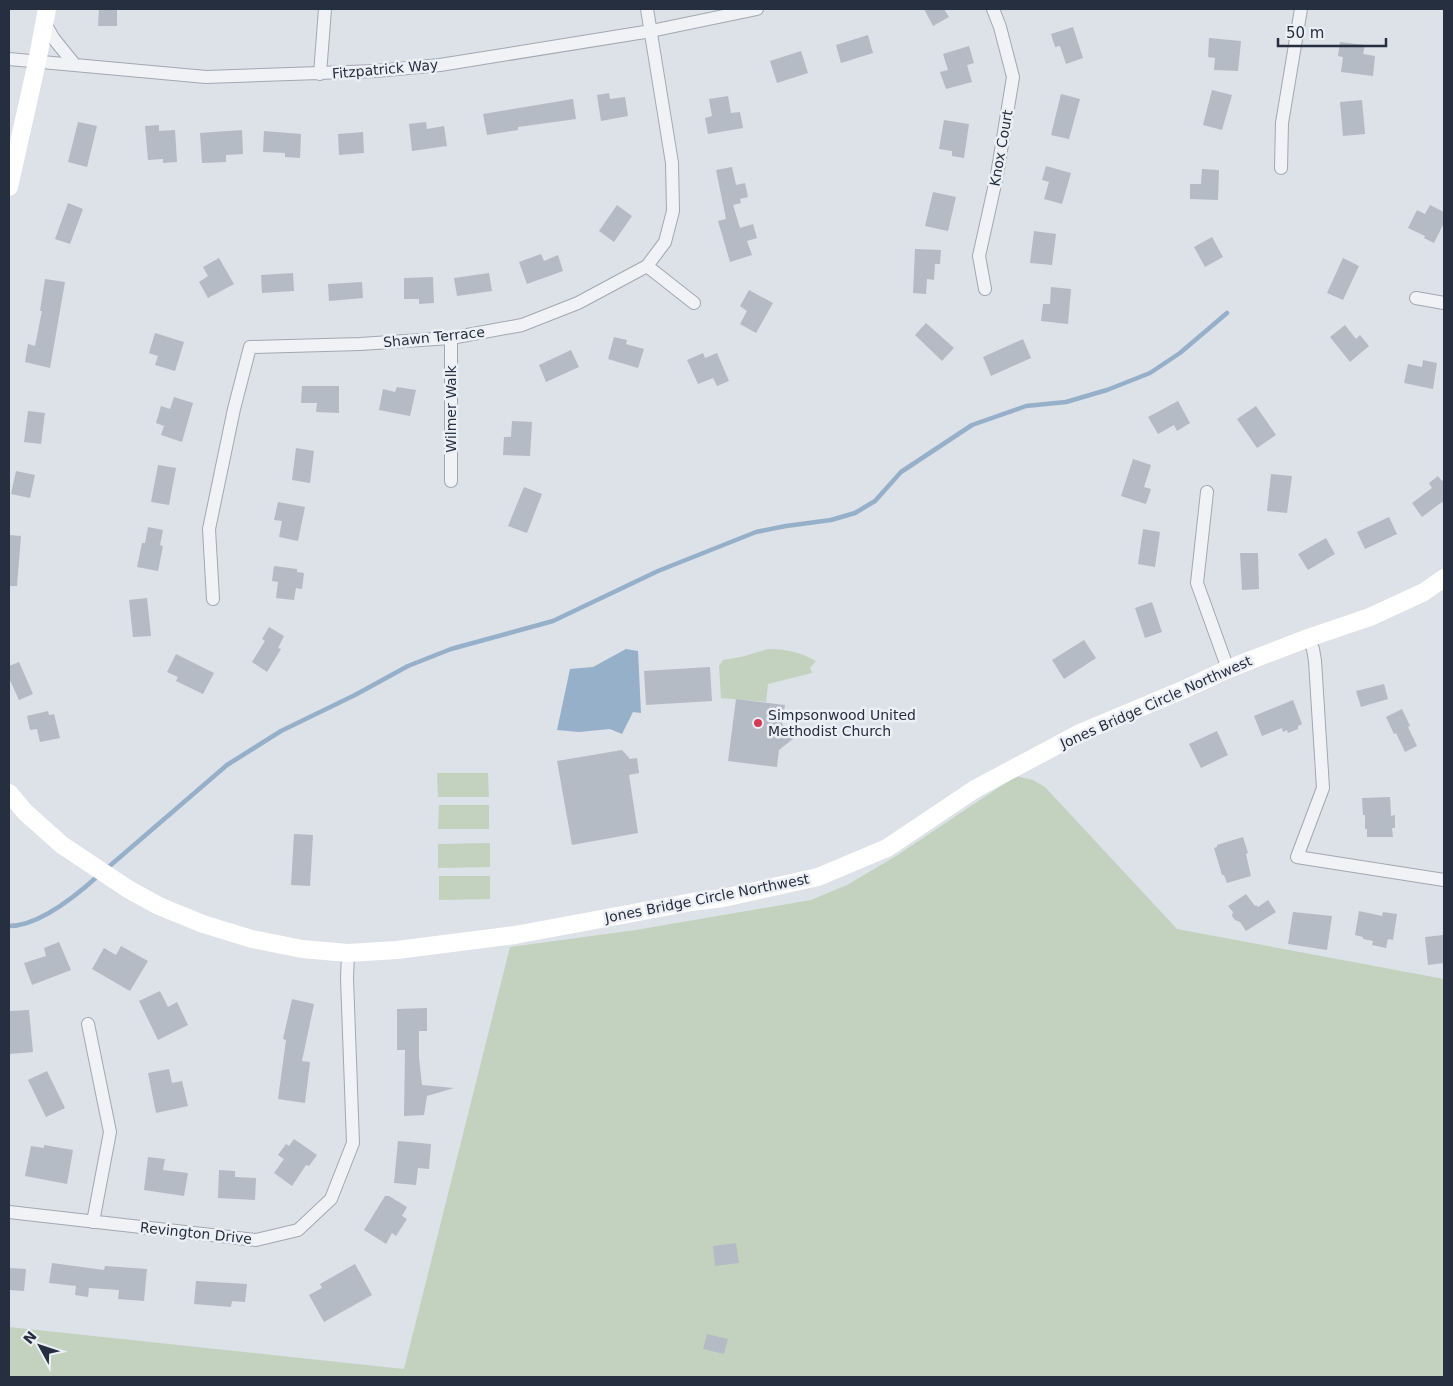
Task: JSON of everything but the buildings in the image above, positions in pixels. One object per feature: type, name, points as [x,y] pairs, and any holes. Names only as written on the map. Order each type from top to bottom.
[{"type":"street","points":[[320,74],[326,9]]},
{"type":"street","name":"Shawn Terrace","points":[[213,599],[210,529],[234,408],[250,347],[360,344],[451,338],[522,325],[578,303],[647,266],[665,242],[673,211],[672,163],[647,9]]},
{"type":"street","name":"Fitzpatrick Way","points":[[9,59],[206,77],[376,71],[440,65],[652,32],[757,9]]},
{"type":"street","name":"Knox Court","points":[[985,289],[979,256],[997,175],[1013,77],[1000,27],[993,9]]},
{"type":"street","points":[[1281,168],[1282,123],[1301,9]]},
{"type":"street","points":[[9,187],[46,15]]},
{"type":"street","points":[[46,15],[54,39],[75,65]]},
{"type":"street","points":[[647,266],[694,303]]},
{"type":"street","points":[[1416,298],[1444,303]]},
{"type":"street","name":"Wilmer Walk","points":[[451,338],[452,481]]},
{"type":"street","points":[[1207,492],[1197,583],[1228,669]]},
{"type":"street","name":"Jones Bridge Circle Northwest","points":[[9,793],[24,812],[62,845],[128,889],[159,906],[203,924],[252,939],[302,949],[348,953],[397,950],[515,935],[723,898],[818,877],[887,848],[975,789],[1080,733],[1228,669],[1308,638],[1370,617],[1424,592],[1444,578]]},
{"type":"street","points":[[1308,638],[1313,649],[1315,661],[1323,788],[1297,857],[1444,880]]},
{"type":"street","name":"Revington Drive","points":[[9,1212],[256,1240],[298,1230],[331,1199],[353,1143],[347,978],[348,953]]},
{"type":"street","points":[[88,1024],[110,1132],[94,1222]]},
{"type":"green space","points":[[768,649],[793,652],[816,661],[810,668],[812,673],[768,684],[766,702],[721,698],[719,666],[723,660]]},
{"type":"green space","points":[[437,773],[488,773],[489,797],[438,797]]},
{"type":"green space","points":[[1016,776],[1033,780],[1045,787],[1177,929],[1444,979],[1444,1377],[9,1377],[9,1327],[404,1369],[510,947],[636,930],[811,900],[847,885],[896,856]]},
{"type":"green space","points":[[439,805],[489,805],[489,829],[438,829]]},
{"type":"green space","points":[[490,843],[490,867],[438,868],[438,844]]},
{"type":"green space","points":[[439,876],[490,876],[490,899],[439,900]]},
{"type":"water","points":[[626,649],[638,651],[641,713],[633,712],[622,734],[610,729],[579,732],[557,730],[570,669],[593,667]]},
{"type":"waterway","points":[[105,870],[227,765],[281,731],[355,695],[408,666],[451,649],[553,621],[658,571],[756,532],[831,520],[855,513],[875,501],[901,472],[972,425],[1026,406],[1066,402],[1107,390],[1150,373],[1180,353],[1227,313]]},
{"type":"waterway","points":[[9,926],[21,925],[45,915],[69,900],[99,875]]},
{"type":"place","name":"Simpsonwood United Methodist Church","points":[[758,723]]}]
